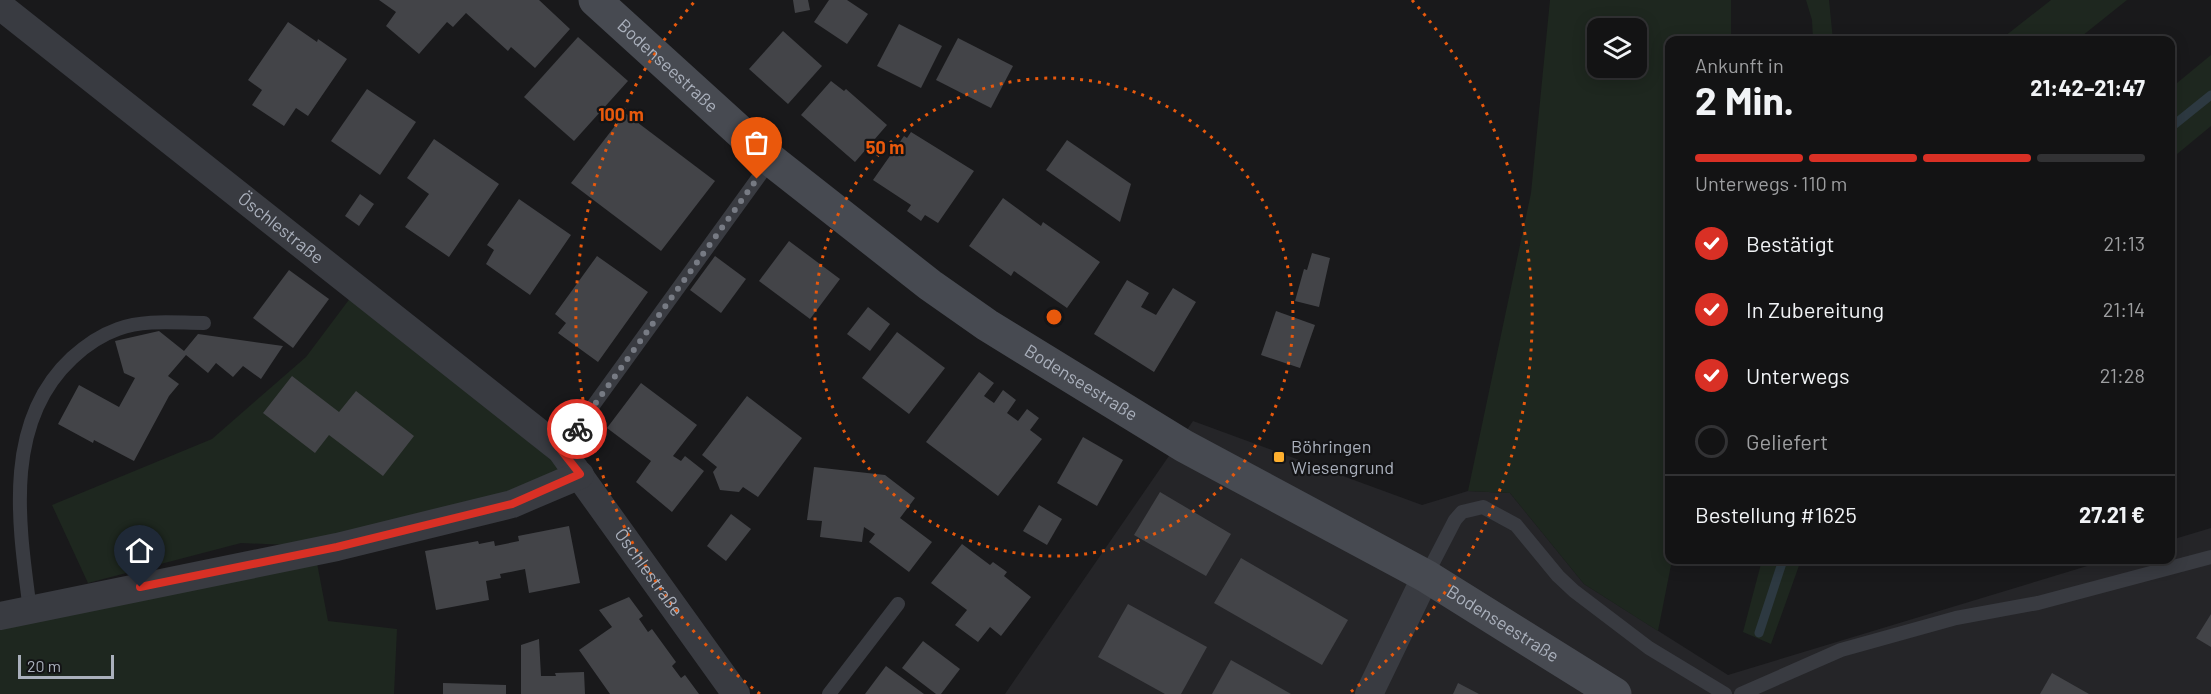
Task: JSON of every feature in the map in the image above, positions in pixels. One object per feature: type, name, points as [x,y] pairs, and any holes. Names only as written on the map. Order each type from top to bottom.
[{"type":"street","name":"Bodenseestraße","points":[[595,0],[771,160],[930,285],[987,325],[1184,446],[1426,576],[1615,694]]},
{"type":"street","name":"Öschlestraße","points":[[0,6],[561,450],[580,474],[729,692]]},
{"type":"street","points":[[0,616],[337,547],[436,523],[512,504],[580,474]]},
{"type":"street","points":[[1369,694],[1426,576]]},
{"type":"lane","points":[[561,450],[771,160]]},
{"type":"lane","points":[[30,610],[20,531],[20,481],[25,441],[40,398],[61,368],[86,345],[118,328],[147,322],[204,323]]},
{"type":"lane","points":[[1426,576],[1455,520],[1462,512],[1483,507],[1516,525],[1558,576],[1574,591],[1649,648],[1725,694]]},
{"type":"lane","points":[[1741,694],[1841,650],[1956,618],[2038,603],[2211,557]]},
{"type":"lane","points":[[829,694],[898,604]]},
{"type":"shaded area","points":[[1550,0],[1731,0],[1731,36],[1665,36],[1665,564],[1671,564],[1658,631],[1584,584],[1510,493],[1468,491],[1531,193]]},
{"type":"shaded area","points":[[1806,0],[1829,0],[1833,36],[1813,36],[1812,20]]},
{"type":"shaded area","points":[[2051,0],[2127,0],[2082,36],[2005,36]]},
{"type":"shaded area","points":[[2211,55],[2211,126],[2175,156],[2175,85]]},
{"type":"shaded area","points":[[357,289],[580,475],[337,547],[241,543],[88,583],[52,505],[212,439],[306,357]]},
{"type":"shaded area","points":[[1193,421],[1422,505],[1468,491],[1510,493],[1584,584],[1728,675],[2094,564],[2175,564],[2175,539],[2211,528],[2211,694],[1005,694]]},
{"type":"shaded area","points":[[317,563],[328,621],[397,629],[394,694],[0,694],[0,629]]},
{"type":"shaded area","points":[[1761,564],[1800,564],[1771,644],[1743,632]]},
{"type":"building","points":[[379,0],[539,0],[570,29],[535,68],[511,47],[508,51],[466,13],[453,27],[447,22],[419,54],[386,26],[396,12]]},
{"type":"building","points":[[793,0],[808,0],[810,10],[795,13]]},
{"type":"building","points":[[829,0],[847,0],[868,14],[847,44],[814,22]]},
{"type":"building","points":[[288,22],[347,59],[308,116],[296,108],[284,126],[252,105],[262,90],[248,80]]},
{"type":"building","points":[[899,24],[942,46],[921,88],[877,66]]},
{"type":"building","points":[[783,31],[822,66],[788,104],[749,69]]},
{"type":"building","points":[[578,37],[628,81],[574,141],[524,97]]},
{"type":"building","points":[[958,38],[1013,66],[991,108],[936,80]]},
{"type":"building","points":[[831,81],[844,91],[846,89],[887,125],[855,162],[801,115]]},
{"type":"building","points":[[367,89],[416,122],[380,175],[331,141]]},
{"type":"building","points":[[625,113],[715,181],[661,251],[571,183]]},
{"type":"building","points":[[911,132],[974,171],[938,223],[925,215],[921,221],[907,211],[911,205],[873,180],[904,136],[907,138]]},
{"type":"building","points":[[434,139],[499,184],[449,257],[405,227],[429,194],[407,178]]},
{"type":"building","points":[[1067,140],[1131,184],[1120,222],[1046,170]]},
{"type":"building","points":[[360,194],[374,204],[359,226],[345,216]]},
{"type":"building","points":[[1003,198],[1041,226],[1043,222],[1100,262],[1067,308],[1014,271],[1011,276],[969,246]]},
{"type":"building","points":[[519,199],[571,235],[530,295],[486,264],[494,250],[487,245]]},
{"type":"building","points":[[789,241],[840,279],[810,319],[759,281]]},
{"type":"building","points":[[1312,253],[1330,258],[1319,307],[1295,301],[1304,269],[1307,270]]},
{"type":"building","points":[[597,256],[648,292],[598,362],[558,333],[566,323],[555,314]]},
{"type":"building","points":[[715,256],[746,279],[721,313],[690,290]]},
{"type":"building","points":[[289,270],[329,299],[293,348],[253,318]]},
{"type":"building","points":[[1127,280],[1149,293],[1141,307],[1156,315],[1173,288],[1196,302],[1154,372],[1094,334]]},
{"type":"building","points":[[868,307],[890,324],[870,351],[847,334]]},
{"type":"building","points":[[1276,311],[1315,325],[1300,368],[1261,355]]},
{"type":"building","points":[[159,331],[184,351],[198,334],[283,346],[261,379],[243,366],[233,377],[216,363],[208,373],[186,355],[168,376],[179,384],[169,396],[134,461],[58,424],[79,385],[119,407],[135,378],[124,373],[115,341]]},
{"type":"building","points":[[897,332],[945,368],[909,414],[862,378]]},
{"type":"building","points":[[979,372],[994,383],[984,396],[994,403],[1003,390],[1016,400],[1007,413],[1018,421],[1027,409],[1039,418],[1030,430],[1042,439],[998,496],[926,442]]},
{"type":"building","points":[[292,376],[339,412],[356,391],[414,436],[383,476],[329,435],[315,453],[263,413]]},
{"type":"building","points":[[641,383],[697,425],[673,456],[681,461],[685,456],[704,471],[672,512],[636,482],[651,461],[607,428]]},
{"type":"building","points":[[747,396],[802,438],[758,497],[743,487],[739,492],[720,490],[713,472],[717,467],[702,455]]},
{"type":"building","points":[[1083,437],[1123,460],[1097,506],[1057,483]]},
{"type":"building","points":[[814,467],[885,475],[915,498],[900,518],[932,542],[909,572],[869,542],[875,534],[864,527],[862,542],[820,537],[822,521],[807,520]]},
{"type":"building","points":[[1160,492],[1231,534],[1206,576],[1134,535]]},
{"type":"building","points":[[1039,505],[1062,519],[1047,545],[1023,531]]},
{"type":"building","points":[[731,514],[751,529],[726,561],[707,546]]},
{"type":"building","points":[[569,526],[580,583],[529,593],[525,569],[500,574],[501,578],[486,581],[489,600],[436,610],[425,551],[478,541],[479,544],[494,541],[495,546],[519,541],[518,536]]},
{"type":"building","points":[[962,544],[990,565],[993,562],[1007,572],[1004,576],[1031,597],[1001,636],[990,627],[978,642],[955,625],[967,610],[931,583]]},
{"type":"building","points":[[1241,558],[1348,620],[1322,665],[1214,603]]},
{"type":"building","points":[[629,597],[643,616],[639,619],[648,632],[652,629],[676,662],[672,666],[681,678],[685,675],[699,694],[610,694],[579,650],[612,627],[599,610]]},
{"type":"building","points":[[1128,604],[1207,647],[1181,694],[1165,694],[1098,657]]},
{"type":"building","points":[[2211,614],[2211,647],[2196,638]]},
{"type":"building","points":[[539,639],[541,676],[584,672],[585,694],[521,694],[521,645]]},
{"type":"building","points":[[923,641],[960,669],[941,694],[936,694],[902,668]]},
{"type":"building","points":[[1231,660],[1265,679],[1291,694],[1212,694]]},
{"type":"building","points":[[886,666],[924,694],[865,694]]},
{"type":"building","points":[[2052,673],[2089,694],[2040,694]]},
{"type":"building","points":[[443,683],[506,685],[506,694],[443,694]]},
{"type":"building","points":[[1458,683],[1479,694],[1453,694]]},
{"type":"waterway","points":[[2175,124],[2211,95]]},
{"type":"waterway","points":[[1759,633],[1782,564]]},
{"type":"way so far","points":[[577,429],[757,179]]},
{"type":"place","name":"Böhringen Wiesengrund","points":[[1279,457]]},
{"type":"route","points":[[140,587],[337,547],[512,504],[580,474],[561,450],[577,429]]}]
